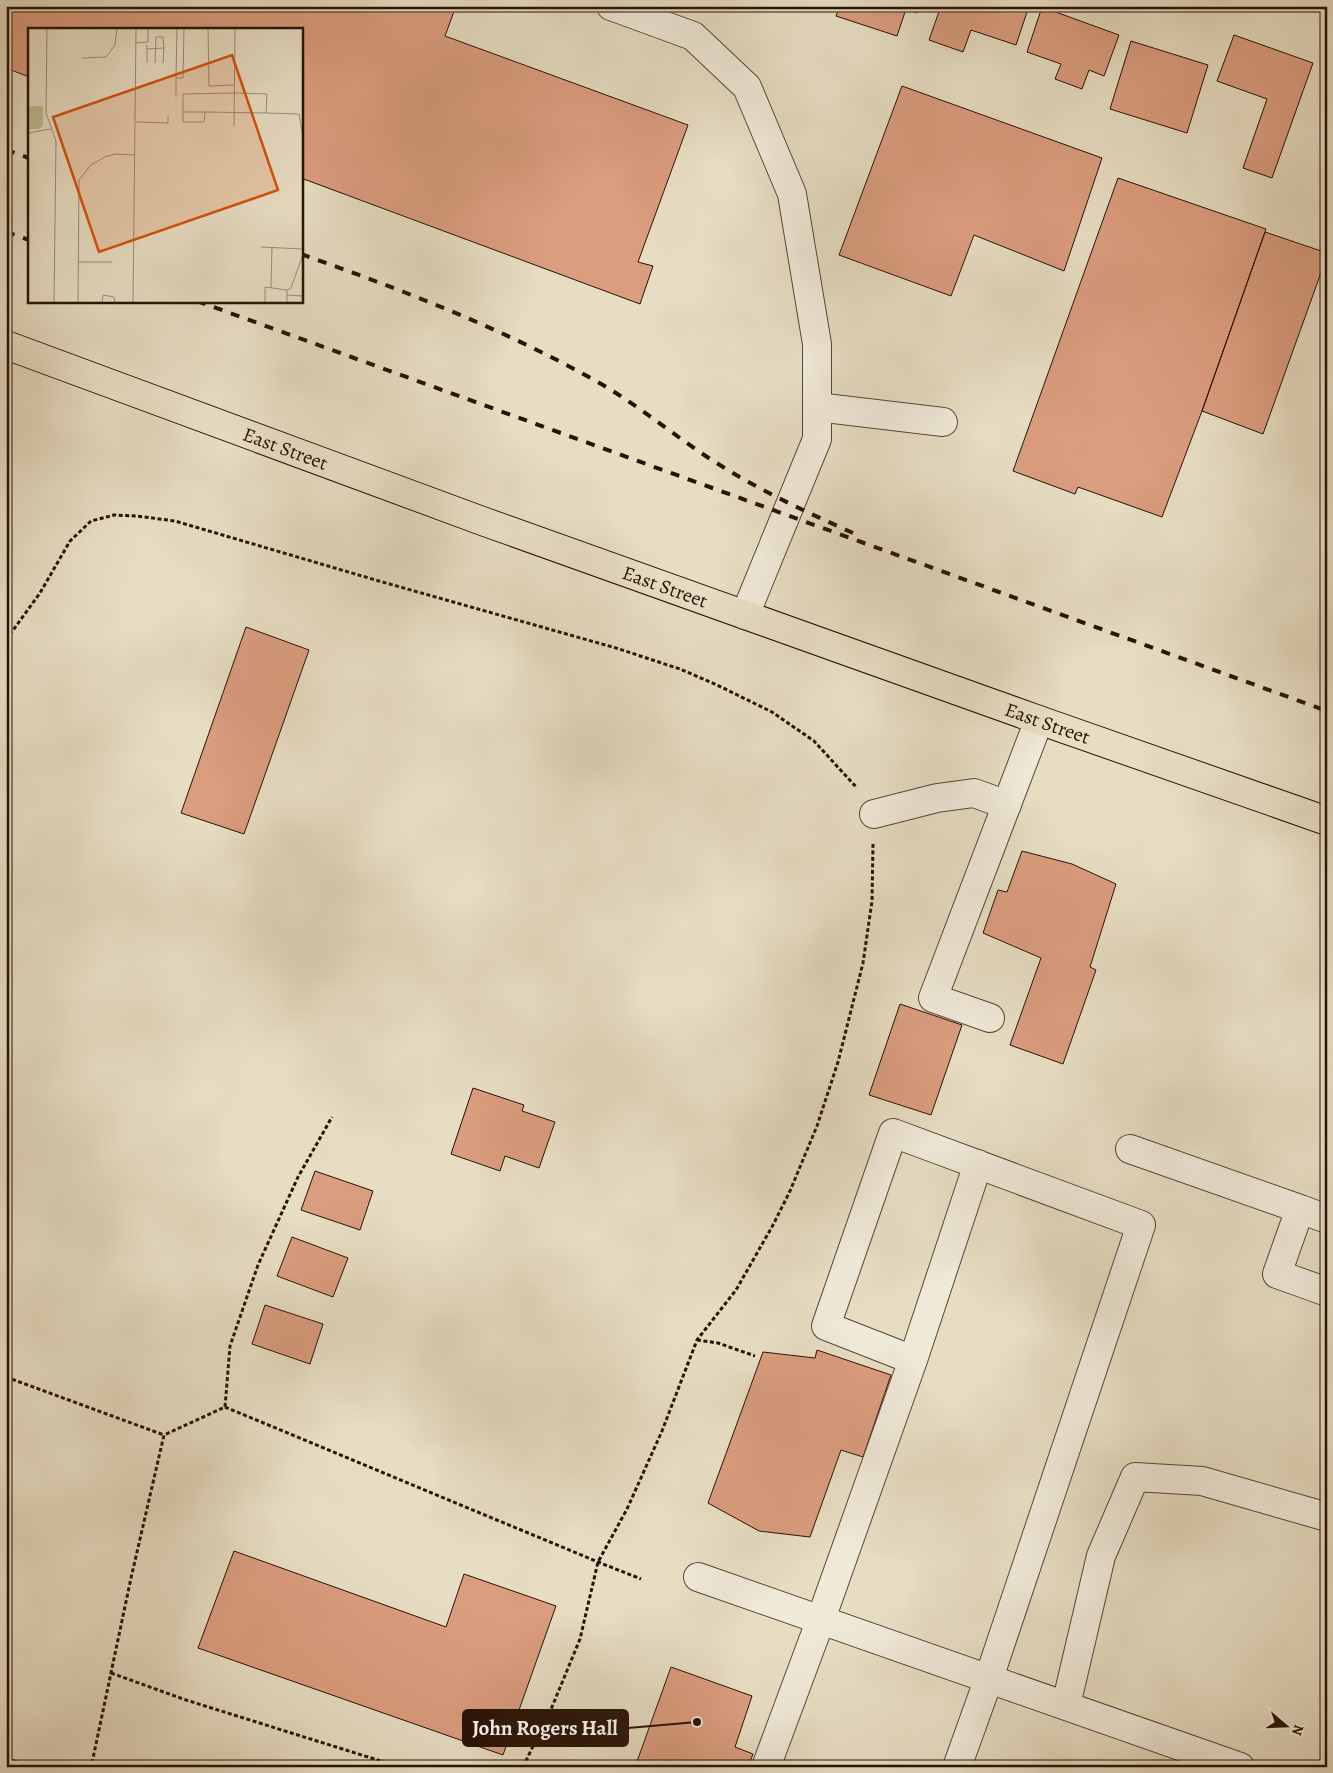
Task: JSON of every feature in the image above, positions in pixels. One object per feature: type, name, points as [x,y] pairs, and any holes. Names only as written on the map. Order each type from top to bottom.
[{"type":"main road","name":"East Street","points":[[6,345],[485,522],[1327,821]]},
{"type":"street","points":[[611,6],[693,36],[747,87],[792,194],[817,344],[818,439],[745,615]]},
{"type":"street","points":[[818,408],[943,422]]},
{"type":"street","points":[[990,1018],[933,998],[1039,720]]},
{"type":"street","points":[[874,814],[937,798],[974,793],[1007,805]]},
{"type":"street","points":[[913,1360],[826,1326],[892,1133],[1141,1225],[989,1678],[957,1767]]},
{"type":"street","points":[[1130,1149],[1327,1219]]},
{"type":"street","points":[[766,1767],[913,1360],[978,1164]]},
{"type":"street","points":[[1300,1209],[1277,1274],[1327,1292]]},
{"type":"street","points":[[1066,1706],[1101,1556],[1135,1477],[1202,1481],[1327,1517]]},
{"type":"street","points":[[698,1577],[1240,1767]]},
{"type":"path","points":[[6,640],[40,593],[70,541],[92,521],[114,514],[175,521],[616,648],[698,677],[772,712],[814,741],[853,783],[874,814],[871,910],[863,963],[838,1062],[816,1126],[790,1191],[736,1290],[697,1340],[662,1431],[635,1491],[598,1562],[580,1639],[552,1707],[523,1767]]},
{"type":"path","points":[[6,630],[11,632]]},
{"type":"path","points":[[225,1408],[230,1346],[258,1265],[298,1177],[332,1117]]},
{"type":"path","points":[[697,1340],[718,1343],[755,1356]]},
{"type":"path","points":[[6,1377],[164,1435],[225,1408],[641,1579]]},
{"type":"path","points":[[92,1763],[164,1435]]},
{"type":"path","points":[[111,1673],[186,1700],[400,1767]]},
{"type":"building","points":[[6,6],[456,6],[445,36],[688,125],[638,262],[653,266],[640,304],[302,178],[302,28],[28,28],[28,77],[6,68]]},
{"type":"building","points":[[840,6],[919,6],[917,13],[906,9],[897,36],[836,16]]},
{"type":"building","points":[[941,6],[1029,6],[1016,45],[971,30],[963,52],[929,40]]},
{"type":"building","points":[[1042,7],[1119,35],[1104,76],[1089,70],[1082,89],[1055,79],[1061,64],[1027,52]]},
{"type":"building","points":[[1234,35],[1313,63],[1272,178],[1243,168],[1267,99],[1217,81]]},
{"type":"building","points":[[1131,41],[1208,65],[1187,133],[1110,109]]},
{"type":"building","points":[[902,86],[1102,158],[1064,271],[974,235],[951,296],[839,255]]},
{"type":"building","points":[[1118,178],[1266,229],[1202,411],[1162,517],[1078,487],[1075,494],[1013,471]]},
{"type":"building","points":[[1265,232],[1327,253],[1327,256],[1263,434],[1202,411]]},
{"type":"building","points":[[246,627],[309,650],[244,834],[181,813]]},
{"type":"building","points":[[1022,851],[1072,864],[1116,884],[1090,967],[1096,970],[1063,1064],[1010,1045],[1041,958],[983,933],[998,890],[1007,892]]},
{"type":"building","points":[[900,1004],[962,1025],[931,1115],[869,1095]]},
{"type":"building","points":[[473,1088],[524,1105],[522,1111],[555,1122],[539,1168],[505,1156],[500,1171],[451,1154]]},
{"type":"building","points":[[315,1171],[373,1191],[360,1230],[301,1210]]},
{"type":"building","points":[[292,1237],[348,1258],[333,1297],[277,1276]]},
{"type":"building","points":[[265,1305],[323,1324],[310,1364],[252,1344]]},
{"type":"building","points":[[817,1350],[891,1375],[863,1457],[841,1450],[810,1537],[759,1531],[708,1503],[763,1352],[815,1358]]},
{"type":"building","points":[[234,1551],[446,1627],[464,1574],[556,1606],[503,1755],[198,1648]]},
{"type":"building","points":[[671,1667],[752,1696],[735,1747],[753,1754],[748,1767],[635,1767]]},
{"type":"building","points":[[6,1757],[34,1767],[6,1767]]},
{"type":"railway","points":[[6,150],[28,158]]},
{"type":"railway","points":[[6,232],[28,240]]},
{"type":"railway","points":[[302,254],[417,297],[493,329],[567,365],[603,385],[646,413],[701,453],[749,482],[853,533]]},
{"type":"railway","points":[[200,302],[1327,711]]},
{"type":"place","name":"John Rogers Hall","points":[[697,1722]]}]
